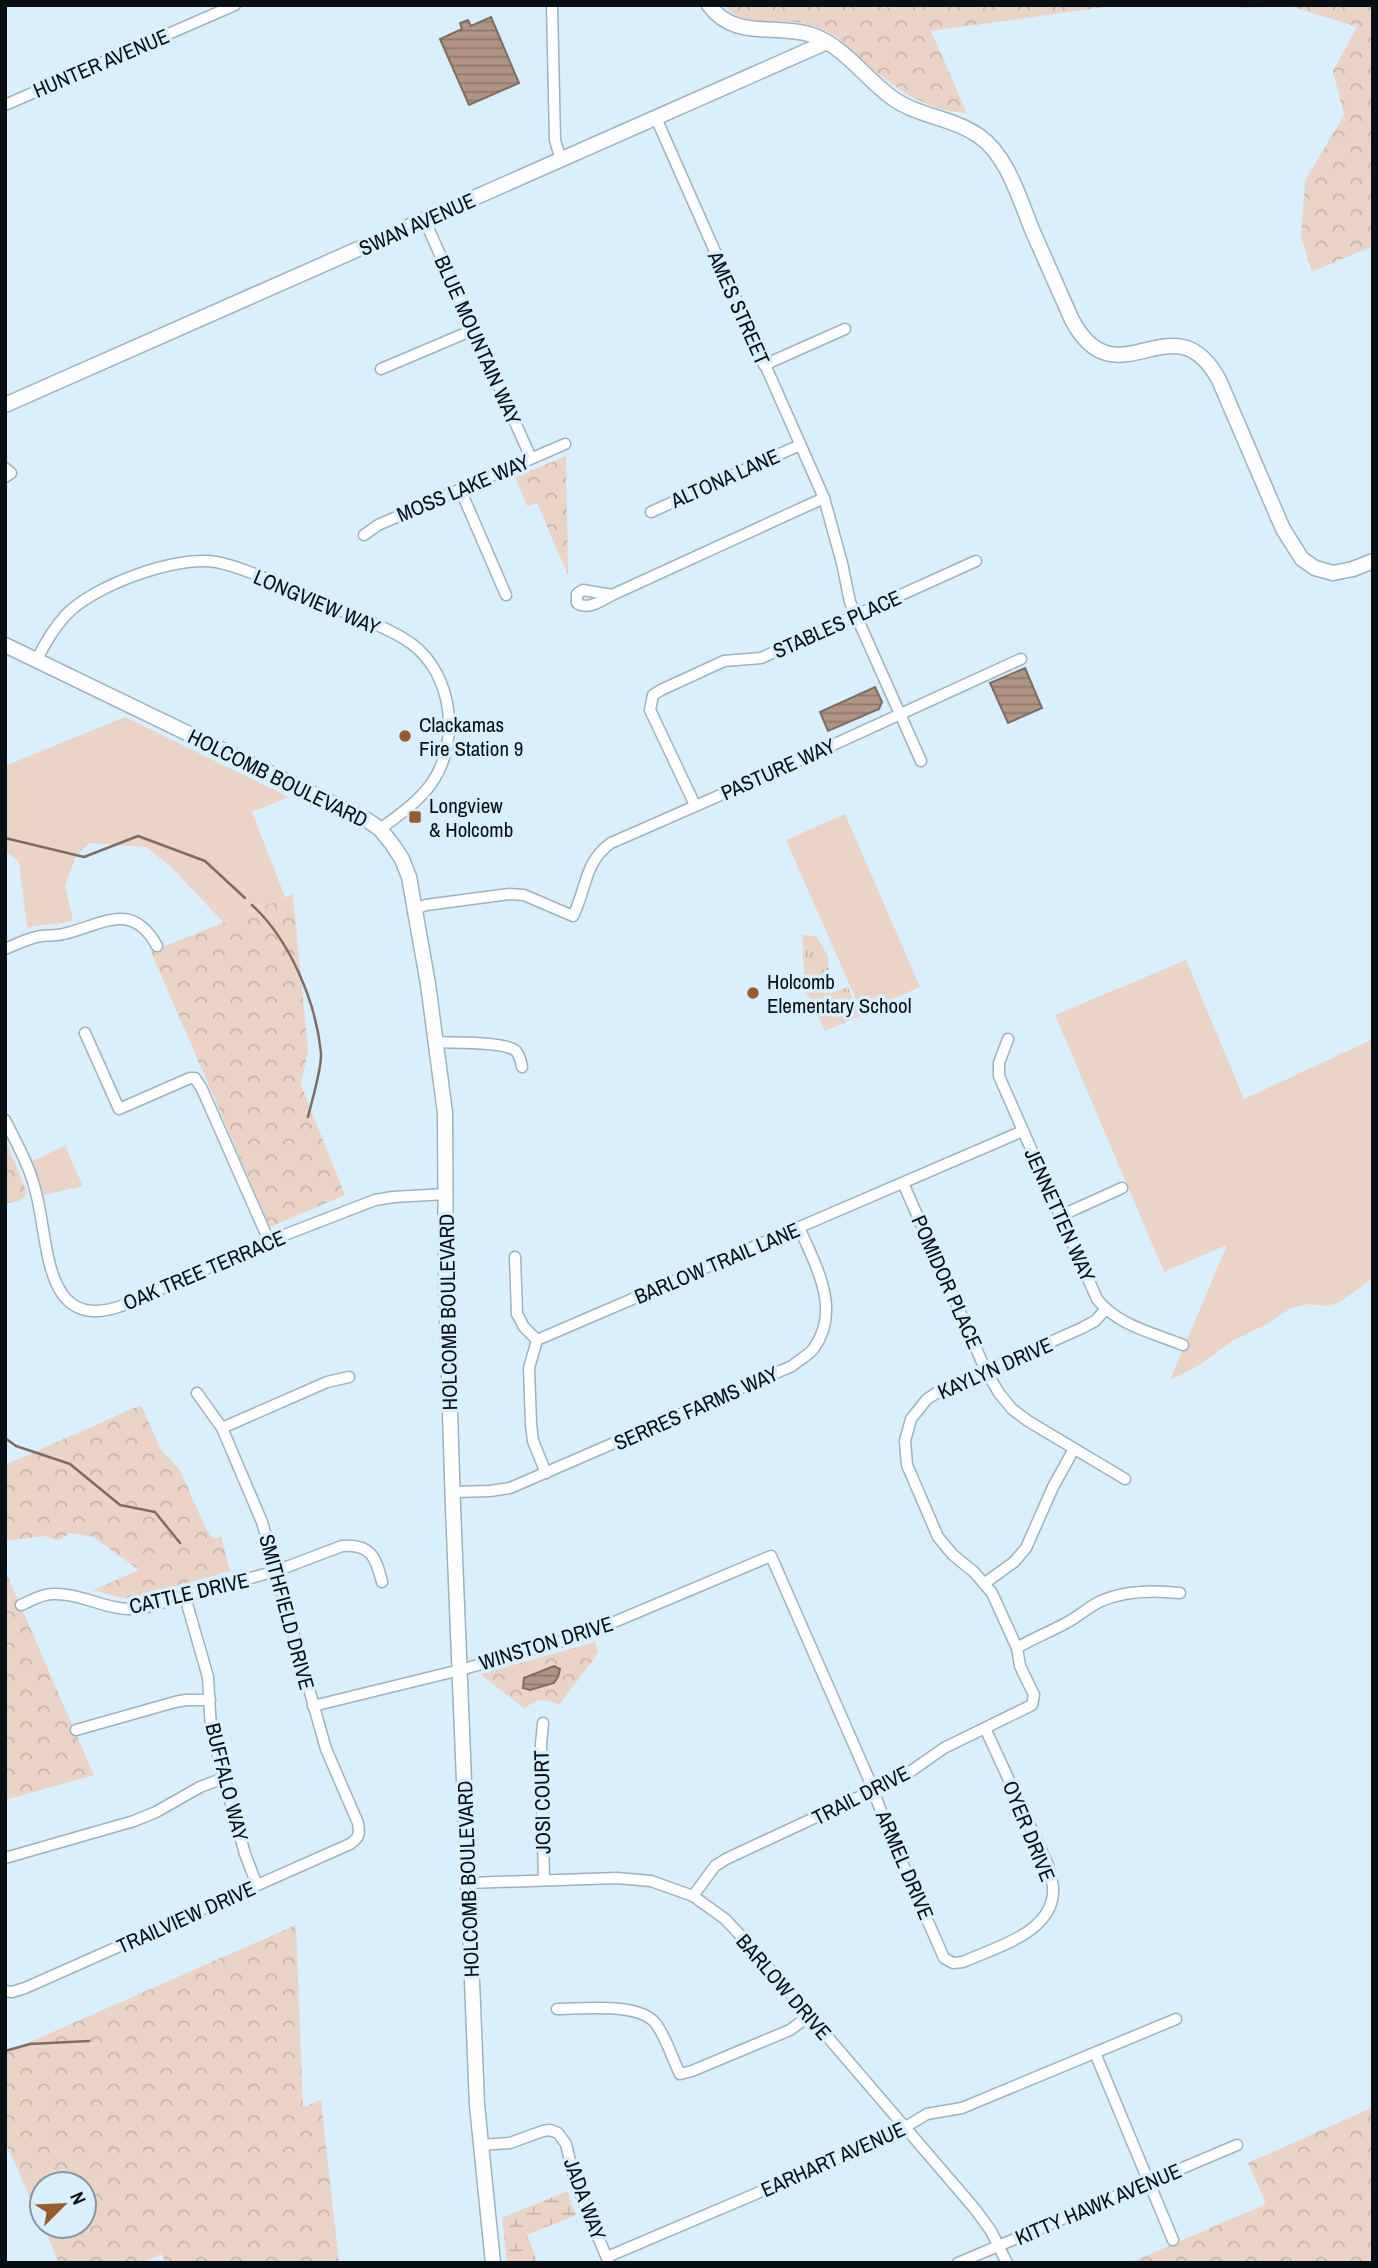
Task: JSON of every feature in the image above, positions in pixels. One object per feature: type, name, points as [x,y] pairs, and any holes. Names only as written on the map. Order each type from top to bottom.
[{"type":"street","name":"HUNTER AVENUE","points":[[5,104],[235,5]]},
{"type":"street","points":[[552,5],[555,140],[561,160]]},
{"type":"street","points":[[709,5],[725,21],[741,28],[804,32],[827,42],[893,99],[920,112],[964,127],[990,146],[1010,180],[1072,320],[1089,345],[1103,353],[1116,355],[1175,345],[1189,348],[1203,357],[1219,380],[1283,529],[1302,559],[1315,568],[1333,573],[1373,561]]},
{"type":"street","name":"SWAN AVENUE","points":[[5,405],[827,42]]},
{"type":"street","name":"AMES STREET","points":[[656,118],[824,498],[850,601],[921,761]]},
{"type":"street","name":"BLUE MOUNTAIN WAY","points":[[425,221],[531,458]]},
{"type":"street","points":[[764,365],[845,329]]},
{"type":"street","points":[[381,369],[472,330]]},
{"type":"street","name":"MOSS LAKE WAY","points":[[364,534],[378,525],[565,444]]},
{"type":"street","name":"ALTONA LANE","points":[[651,512],[800,445]]},
{"type":"street","points":[[5,468],[11,473],[5,477]]},
{"type":"street","points":[[460,489],[506,595]]},
{"type":"street","points":[[612,595],[824,498]]},
{"type":"street","name":"LONGVIEW WAY","points":[[36,661],[65,615],[86,598],[155,569],[195,561],[232,566],[380,627],[413,646],[428,661],[446,696],[449,724],[443,758],[431,785],[412,805],[380,829]]},
{"type":"street","name":"STABLES PLACE","points":[[695,805],[650,710],[653,695],[724,661],[761,658],[976,561]]},
{"type":"street","name":"HOLCOMB BOULEVARD","points":[[5,645],[380,829],[402,859],[412,889],[437,1042],[445,1113],[446,1284],[477,2105],[493,2263]]},
{"type":"street","name":"PASTURE WAY","points":[[415,909],[426,905],[509,894],[524,895],[573,916],[582,898],[588,870],[599,852],[611,843],[1021,659]]},
{"type":"street","points":[[5,949],[26,940],[61,935],[113,918],[127,918],[137,922],[158,946]]},
{"type":"street","points":[[85,1032],[119,1109],[195,1078],[202,1088],[270,1241]]},
{"type":"street","name":"JENNETTEN WAY","points":[[1008,1039],[999,1063],[999,1076],[1091,1286],[1105,1310]]},
{"type":"street","points":[[437,1042],[511,1048],[521,1059],[522,1067]]},
{"type":"street","name":"OAK TREE TERRACE","points":[[5,1120],[35,1189],[55,1282],[71,1305],[92,1312],[112,1310],[270,1241],[375,1200],[447,1194]]},
{"type":"street","name":"BARLOW TRAIL LANE","points":[[537,1340],[1023,1131]]},
{"type":"street","name":"POMIDOR PLACE","points":[[903,1183],[986,1371],[999,1393],[1012,1409],[1028,1421],[1125,1479]]},
{"type":"street","points":[[1060,1216],[1122,1188]]},
{"type":"street","name":"SERRES FARMS WAY","points":[[453,1492],[510,1488],[792,1366],[813,1350],[823,1331],[825,1293],[799,1227]]},
{"type":"street","points":[[514,1257],[517,1314],[524,1327],[537,1340],[529,1368],[531,1424],[533,1441],[546,1473]]},
{"type":"street","points":[[1105,1310],[1118,1319],[1183,1345]]},
{"type":"street","name":"KAYLYN DRIVE","points":[[1034,1699],[1020,1666],[1017,1648],[992,1593],[953,1555],[939,1537],[907,1465],[905,1441],[911,1419],[927,1399],[1082,1328],[1095,1321],[1105,1310]]},
{"type":"street","points":[[222,1428],[327,1382],[349,1377]]},
{"type":"street","name":"SMITHFIELD DRIVE","points":[[197,1393],[222,1428],[262,1521],[326,1749],[358,1823],[358,1838]]},
{"type":"street","points":[[985,1584],[1014,1562],[1026,1548],[1053,1486],[1074,1449]]},
{"type":"street","name":"CATTLE DRIVE","points":[[21,1605],[50,1594],[132,1610],[276,1571],[333,1549],[351,1545],[360,1547],[374,1557],[382,1582]]},
{"type":"street","name":"WINSTON DRIVE","points":[[313,1706],[460,1670],[603,1628],[771,1556]]},
{"type":"street","name":"ARMEL DRIVE","points":[[771,1556],[944,1958],[953,1963]]},
{"type":"street","points":[[1017,1648],[1069,1622],[1108,1598],[1154,1590],[1180,1593]]},
{"type":"street","name":"BUFFALO WAY","points":[[185,1597],[208,1677],[211,1730],[245,1854],[257,1885]]},
{"type":"street","name":"TRAIL DRIVE","points":[[693,1896],[715,1866],[904,1776],[944,1748],[1030,1706],[1034,1699]]},
{"type":"street","points":[[76,1730],[175,1702],[210,1700]]},
{"type":"street","name":"JOSI COURT","points":[[543,1723],[541,1744],[544,1880]]},
{"type":"street","name":"OYER DRIVE","points":[[953,1963],[963,1962],[1031,1931],[1040,1923],[1052,1900],[1053,1886],[1048,1865],[985,1728]]},
{"type":"street","points":[[5,1858],[134,1821],[200,1787],[224,1778]]},
{"type":"street","name":"TRAILVIEW DRIVE","points":[[9,1992],[350,1844],[358,1838]]},
{"type":"street","name":"BARLOW DRIVE","points":[[468,1882],[635,1879],[667,1886],[693,1896],[724,1919],[742,1937],[906,2127],[984,2220],[1007,2263]]},
{"type":"street","points":[[557,2009],[625,2010],[648,2016],[660,2030],[680,2074],[790,2029],[809,2015]]},
{"type":"street","name":"EARHART AVENUE","points":[[608,2260],[887,2138],[927,2114],[962,2108],[1176,2019]]},
{"type":"street","points":[[1095,2053],[1172,2241]]},
{"type":"street","name":"JADA WAY","points":[[480,2145],[510,2143],[542,2131],[558,2133],[566,2144],[575,2182],[608,2260]]},
{"type":"street","name":"KITTY HAWK AVENUE","points":[[958,2263],[1237,2145]]},
{"type":"green space","points":[[724,5],[1121,5],[931,31],[967,113],[936,107],[908,95],[838,38],[819,28],[808,24],[743,18]]},
{"type":"green space","points":[[1240,5],[1373,5],[1373,246],[1312,272],[1301,236],[1305,181],[1344,115],[1333,71],[1357,27],[1290,6],[1242,8]]},
{"type":"green space","points":[[566,456],[568,573],[537,503],[527,506],[515,477]]},
{"type":"green space","points":[[125,717],[289,797],[252,812],[285,897],[223,922],[172,868],[146,847],[89,843],[76,856],[65,886],[73,920],[27,928],[19,862],[5,851],[5,766]]},
{"type":"green space","points":[[845,814],[920,987],[862,1013],[786,840]]},
{"type":"green space","points":[[293,894],[308,1051],[301,1085],[345,1195],[270,1227],[151,952]]},
{"type":"green space","points":[[802,935],[816,936],[828,956],[830,993],[848,987],[860,1016],[825,1031],[805,991]]},
{"type":"green space","points":[[1186,960],[1244,1099],[1373,1039],[1373,1278],[1339,1303],[1324,1306],[1309,1304],[1291,1308],[1269,1323],[1234,1340],[1198,1366],[1170,1380],[1227,1245],[1164,1272],[1055,1015]]},
{"type":"green space","points":[[8,1146],[27,1192],[21,1200],[5,1203],[5,1147]]},
{"type":"green space","points":[[65,1146],[83,1186],[44,1195],[32,1161]]},
{"type":"green space","points":[[141,1405],[161,1450],[180,1470],[206,1529],[214,1539],[221,1536],[230,1571],[134,1598],[121,1598],[93,1590],[139,1570],[93,1537],[69,1533],[59,1540],[44,1536],[5,1541],[5,1465]]},
{"type":"green space","points":[[5,1570],[94,1775],[5,1800]]},
{"type":"green space","points":[[595,1642],[599,1652],[559,1705],[541,1700],[525,1709],[480,1674]]},
{"type":"green space","points":[[296,1925],[303,2107],[321,2100],[339,2263],[166,2263],[161,2254],[141,2263],[59,2263],[49,2240],[98,2240],[98,2170],[28,2170],[28,2193],[5,2142],[5,2053]]},
{"type":"green space","points":[[1373,2107],[1373,2263],[1129,2263],[1266,2204],[1248,2163]]},
{"type":"green space","points":[[567,2191],[576,2215],[527,2235],[538,2263],[507,2263],[502,2218]]},
{"type":"shaded area","points":[[491,17],[519,83],[469,105],[440,39],[462,29],[460,23],[468,20],[471,26]]},
{"type":"shaded area","points":[[1025,668],[1042,708],[1008,723],[990,683]]},
{"type":"shaded area","points":[[875,687],[882,702],[879,709],[828,731],[820,712]]},
{"type":"shaded area","points":[[554,1666],[560,1669],[554,1683],[530,1690],[523,1688],[524,1678]]},
{"type":"waterway","points":[[5,838],[84,857],[138,836],[205,861],[245,898]]},
{"type":"waterway","points":[[252,905],[266,919],[289,954],[299,973],[313,1013],[321,1059],[308,1117]]},
{"type":"waterway","points":[[5,1438],[16,1446],[70,1464],[120,1505],[155,1512],[180,1543]]},
{"type":"waterway","points":[[5,2051],[30,2044],[89,2041]]},
{"type":"place","name":"Clackamas Fire Station 9","points":[[405,736]]},
{"type":"place","name":"Longview & Holcomb","points":[[415,817]]},
{"type":"place","name":"Holcomb Elementary School","points":[[753,993]]}]
